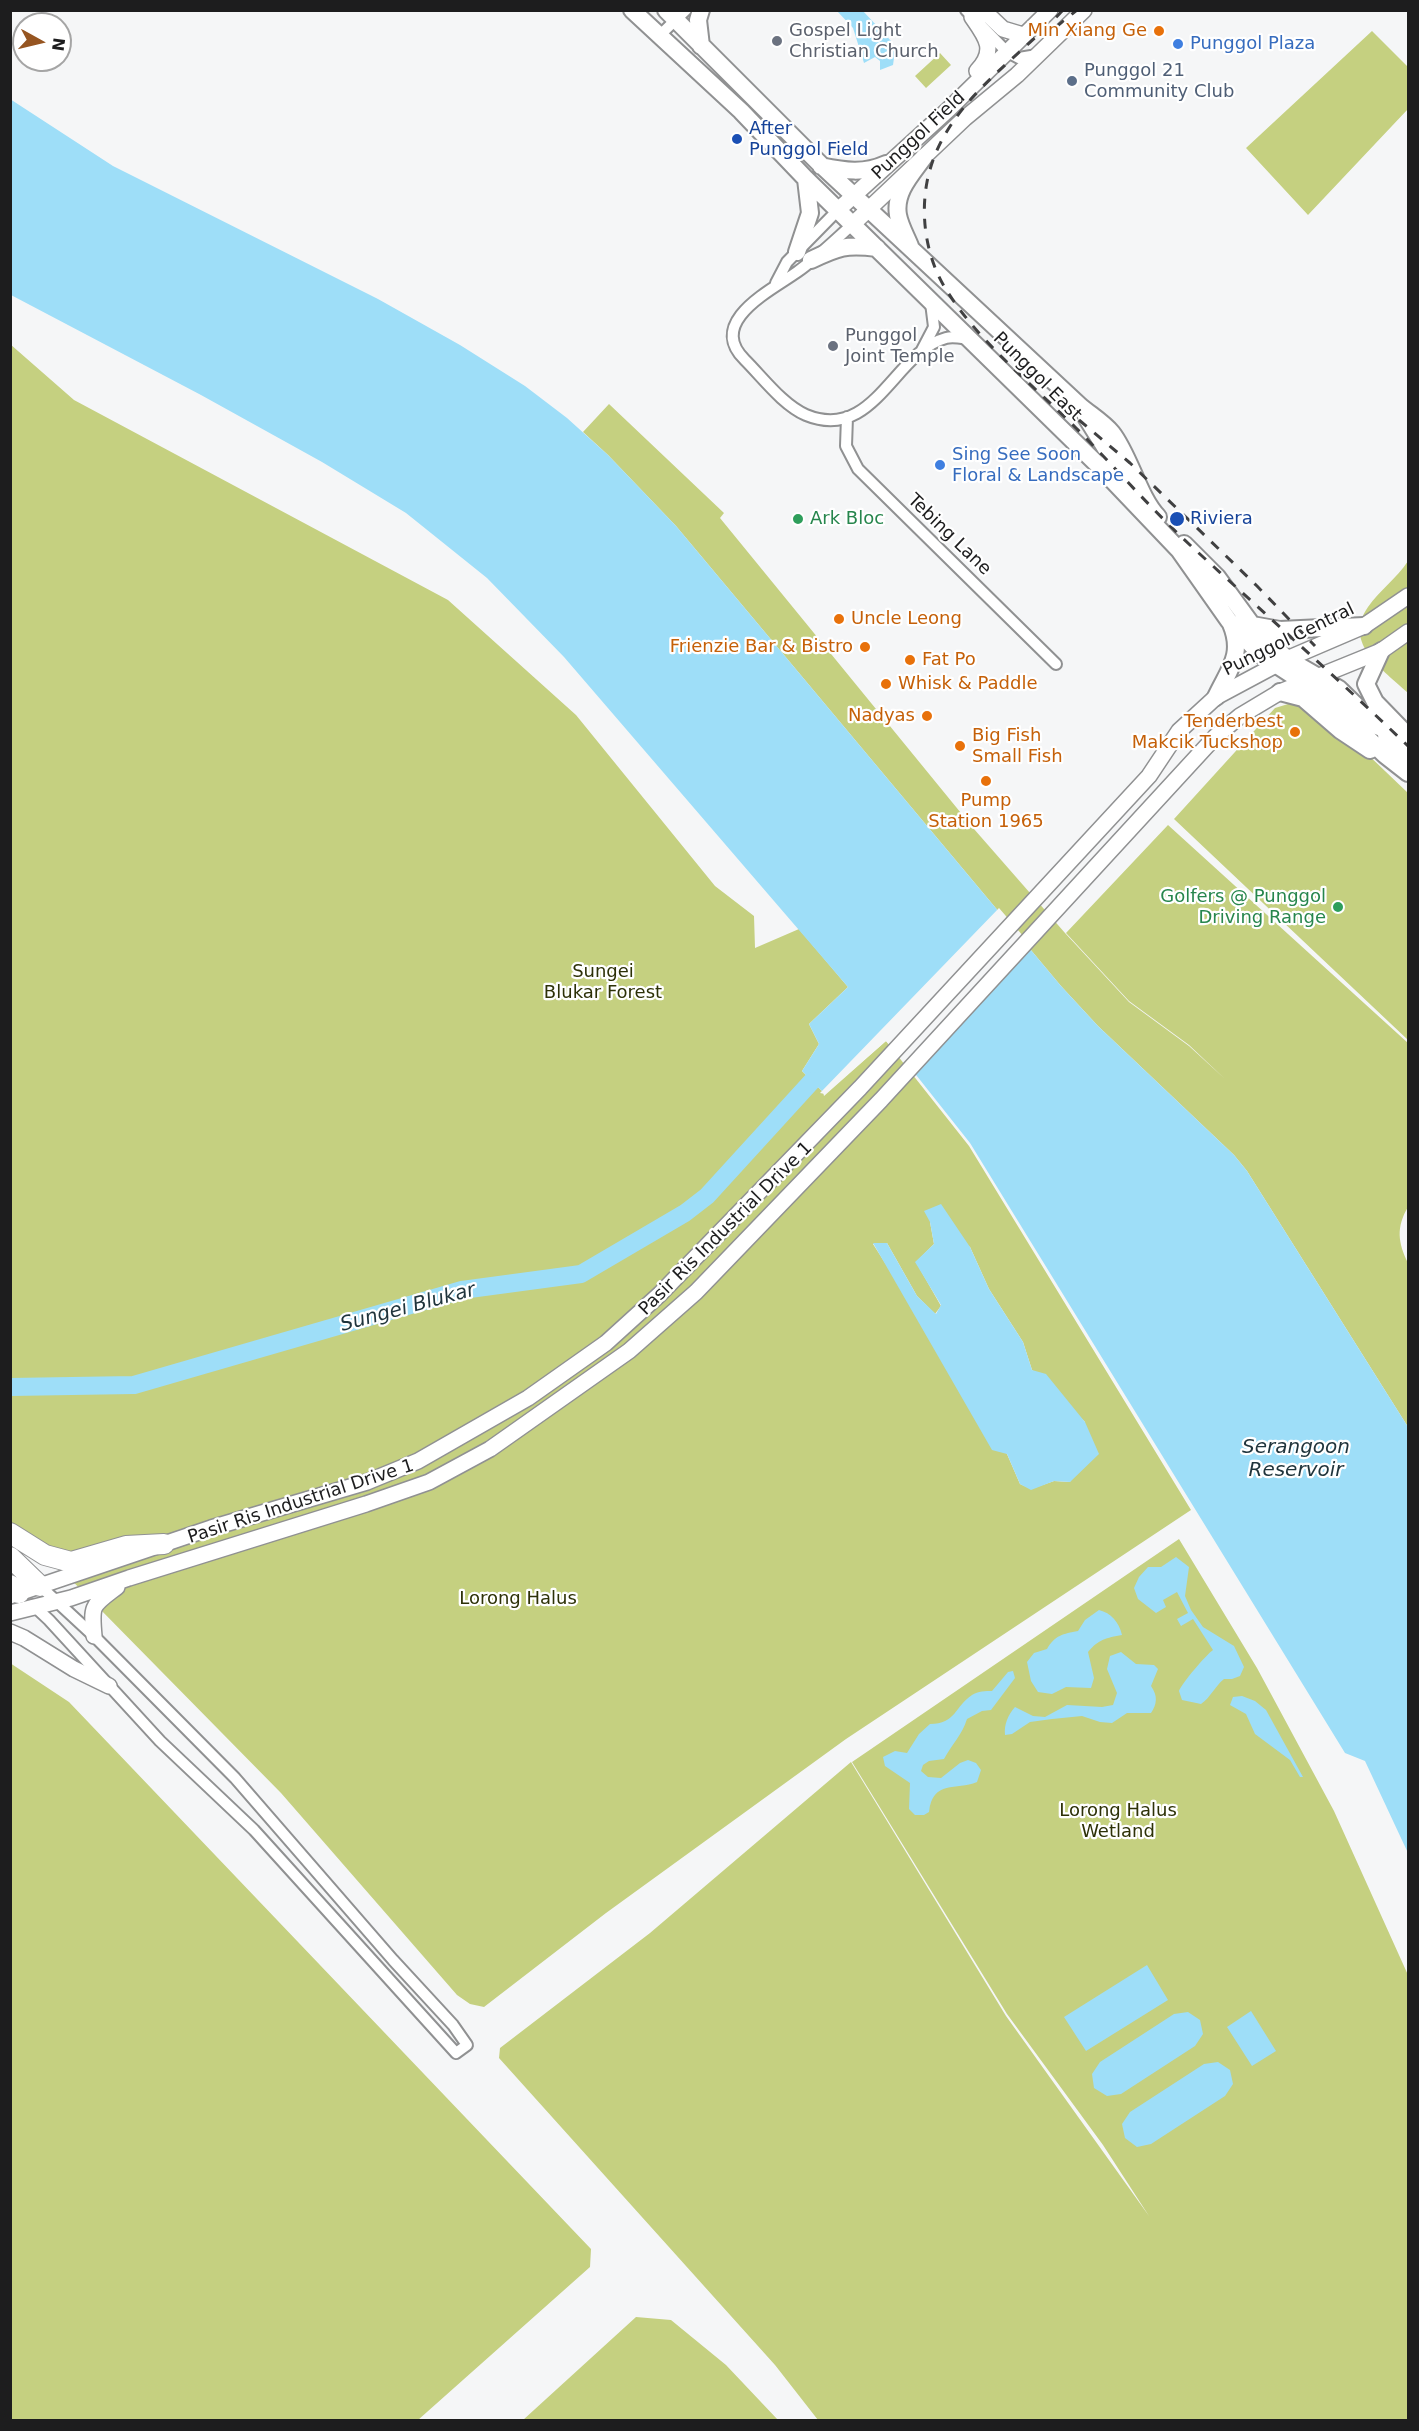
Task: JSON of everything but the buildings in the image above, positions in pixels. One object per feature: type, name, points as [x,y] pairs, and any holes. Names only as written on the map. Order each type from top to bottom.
[{"type":"highway","points":[[10,1533],[45,1555],[71,1562],[126,1546],[164,1544]]},
{"type":"highway","points":[[10,1557],[40,1586]]},
{"type":"main road","name":"Punggol East","points":[[632,10],[741,111],[806,179],[1054,421],[1179,550],[1229,621],[1260,654],[1281,662],[1311,679],[1339,689],[1377,726],[1408,738]]},
{"type":"main road","points":[[701,10],[698,20],[701,46]]},
{"type":"main road","name":"Punggol Field","points":[[838,210],[949,109],[1050,10]]},
{"type":"main road","name":"Punggol Field","points":[[853,224],[965,118],[1017,75],[1084,10]]},
{"type":"main road","points":[[976,12],[1003,29],[1023,35]]},
{"type":"main road","points":[[949,109],[963,86],[983,65],[987,57],[987,39],[976,12]]},
{"type":"main road","name":"Punggol East","points":[[672,13],[701,46],[820,165],[1111,433],[1153,512],[1217,577],[1281,662]]},
{"type":"main road","points":[[911,250],[898,217],[897,202],[901,190],[924,157]]},
{"type":"main road","points":[[820,165],[859,172],[871,171],[886,164]]},
{"type":"main road","points":[[806,179],[810,213],[804,256],[838,247],[857,245],[877,248]]},
{"type":"main road","points":[[1054,421],[1070,425],[1074,423],[1078,419],[1079,405]]},
{"type":"main road","name":"Punggol Central","points":[[1073,859],[1149,776],[1179,731],[1216,697],[1281,662],[1364,626],[1408,596]]},
{"type":"main road","points":[[1216,697],[1235,656],[1237,640],[1229,621]]},
{"type":"main road","points":[[1252,625],[1280,630],[1364,626]]},
{"type":"main road","points":[[1280,692],[1382,651],[1408,632]]},
{"type":"main road","points":[[1382,651],[1366,684],[1376,702],[1408,738]]},
{"type":"main road","name":"Punggol East","points":[[1311,679],[1385,755],[1408,773]]},
{"type":"main road","points":[[1280,692],[1303,698],[1365,748],[1385,755]]},
{"type":"main road","name":"Pasir Ris Industrial Drive 1","points":[[10,1613],[56,1602],[429,1482],[490,1449],[553,1407],[629,1351],[696,1292],[881,1100],[1215,737],[1240,716],[1280,692]]},
{"type":"main road","points":[[1377,726],[1408,756]]},
{"type":"main road","name":"Pasir Ris Industrial Drive 1","points":[[13,1592],[40,1586],[211,1528],[367,1482],[418,1461],[528,1398],[606,1343],[660,1294],[851,1096],[1073,859]]},
{"type":"main road","points":[[94,1636],[92,1612],[97,1601],[129,1578]]},
{"type":"main road","points":[[10,1632],[24,1638],[74,1669],[109,1686]]},
{"type":"street","points":[[976,12],[1006,51],[1019,58],[1037,54]]},
{"type":"street","points":[[655,32],[672,13]]},
{"type":"street","name":"Punggol Field","points":[[838,210],[804,256],[797,272],[776,284],[738,317],[733,326],[732,337],[739,354],[793,407],[815,417],[826,419],[847,417]]},
{"type":"street","name":"Punggol Field","points":[[776,284],[787,262],[804,256],[853,224]]},
{"type":"street","points":[[920,353],[934,327],[929,299]]},
{"type":"street","points":[[847,417],[870,405],[920,353],[944,338],[970,339]]},
{"type":"street","name":"Tebing Lane","points":[[847,417],[846,447],[858,469],[1056,664]]},
{"type":"street","points":[[13,1592],[35,1607],[160,1741],[254,1830],[456,2053],[467,2045],[453,2025],[400,1968],[235,1778],[94,1636],[40,1586]]},
{"type":"green space","points":[[1372,31],[1408,67],[1408,109],[1308,215],[1246,148]]},
{"type":"green space","points":[[940,53],[951,65],[926,88],[915,76]]},
{"type":"green space","points":[[10,344],[74,400],[448,600],[576,715],[715,886],[754,916],[755,948],[799,929],[848,987],[809,1024],[819,1044],[802,1071],[823,1092],[824,1096],[886,1041],[969,1146],[1191,1510],[846,1739],[606,1913],[484,2007],[470,2004],[457,1995],[281,1793],[35,1543],[11,1526]],"holes":[[[930,1222],[970,1247],[989,1289],[1023,1342],[1032,1370],[1085,1422],[1070,1482],[1054,1481],[1031,1489],[1020,1484],[1007,1454],[873,1244],[887,1243],[917,1296],[935,1314],[941,1306],[916,1262],[934,1244]]]},
{"type":"green space","points":[[609,404],[724,513],[720,518],[974,829],[1065,933],[1129,1002],[1189,1046],[1225,1079],[1189,1045],[1129,1001],[1066,933],[1168,825],[1408,1043],[1408,1207],[1400,1228],[1400,1242],[1408,1263],[1408,1427],[1247,1171],[1234,1155],[1098,1026],[1061,986],[676,526],[583,432]]},
{"type":"green space","points":[[1408,561],[1408,693],[1369,655],[1360,633],[1361,620],[1368,607]]},
{"type":"green space","name":"Golfers @ Punggol Driving Range","points":[[1298,701],[1316,705],[1408,793],[1408,1040],[1174,819],[1275,708]]},
{"type":"green space","name":"Lorong Halus Wetland","points":[[1179,1539],[1257,1668],[1334,1811],[1408,1975],[1408,2420],[818,2420],[775,2365],[499,2058],[500,2048],[650,1933],[851,1762],[1006,2016],[1149,2216],[1103,2145],[1007,2014],[852,1762]]},
{"type":"green space","points":[[10,1663],[69,1702],[591,2249],[590,2267],[418,2420],[11,2420]]},
{"type":"green space","points":[[636,2317],[671,2320],[726,2365],[778,2420],[523,2420]]},
{"type":"water","points":[[837,11],[863,11],[892,42],[895,51],[893,65],[880,70],[880,61],[875,57],[864,63],[853,28]]},
{"type":"water","name":"Serangoon Reservoir","points":[[10,99],[113,166],[378,299],[460,345],[525,386],[567,418],[608,455],[676,526],[1061,986],[1098,1026],[1234,1155],[1247,1171],[1408,1427],[1408,1853],[1365,1761],[1345,1753],[970,1143],[886,1037],[823,1092],[802,1071],[819,1044],[809,1024],[848,987],[564,657],[487,578],[406,513],[322,462],[201,395],[11,295]]},
{"type":"water","points":[[941,1204],[970,1247],[989,1289],[1023,1342],[1032,1370],[1046,1374],[1085,1422],[1099,1454],[1070,1482],[1054,1481],[1031,1490],[1020,1484],[1007,1454],[992,1450],[873,1243],[887,1243],[917,1296],[936,1314],[941,1305],[915,1262],[934,1244],[930,1222],[924,1211]]},
{"type":"water","points":[[1176,1557],[1189,1567],[1185,1596],[1191,1610],[1203,1627],[1234,1646],[1244,1667],[1240,1676],[1224,1679],[1201,1704],[1182,1700],[1179,1691],[1194,1669],[1213,1650],[1193,1619],[1181,1626],[1177,1619],[1188,1613],[1177,1592],[1163,1600],[1166,1607],[1156,1613],[1138,1599],[1134,1588],[1139,1577],[1148,1567],[1161,1567]]},
{"type":"water","points":[[1099,1610],[1114,1619],[1122,1635],[1103,1640],[1088,1652],[1094,1678],[1091,1688],[1066,1687],[1052,1694],[1038,1692],[1031,1681],[1027,1662],[1034,1653],[1047,1649],[1056,1638],[1078,1631],[1085,1620]]},
{"type":"water","points":[[1121,1652],[1136,1664],[1154,1665],[1158,1669],[1151,1686],[1156,1700],[1151,1713],[1127,1713],[1112,1723],[1082,1716],[1030,1722],[1012,1734],[1005,1735],[1007,1720],[1015,1707],[1033,1716],[1045,1717],[1067,1705],[1102,1707],[1113,1705],[1117,1693],[1107,1669],[1110,1656]]},
{"type":"water","points":[[1013,1671],[1015,1678],[991,1710],[982,1711],[967,1719],[944,1759],[929,1761],[923,1765],[921,1771],[928,1777],[941,1778],[960,1763],[968,1760],[976,1763],[981,1770],[977,1782],[940,1790],[931,1802],[929,1812],[924,1815],[915,1815],[909,1809],[910,1783],[885,1766],[883,1757],[895,1751],[907,1753],[919,1734],[930,1724],[950,1718],[966,1699],[979,1692],[992,1691],[1008,1672]]},
{"type":"water","points":[[1242,1696],[1255,1701],[1266,1710],[1303,1777],[1300,1777],[1290,1760],[1255,1734],[1246,1714],[1230,1705],[1233,1697]]},
{"type":"water","points":[[1147,1965],[1168,2000],[1086,2051],[1064,2017]]},
{"type":"water","points":[[1251,2011],[1276,2051],[1252,2066],[1227,2027]]},
{"type":"water","points":[[1188,2012],[1200,2020],[1203,2034],[1195,2046],[1121,2094],[1107,2096],[1094,2088],[1092,2074],[1100,2062],[1174,2014]]},
{"type":"water","points":[[1218,2062],[1230,2070],[1233,2084],[1225,2096],[1151,2144],[1137,2147],[1125,2138],[1122,2124],[1130,2112],[1204,2064]]},
{"type":"pier","points":[[999,908],[1030,944],[912,1072],[886,1041],[825,1094],[820,1093]]},
{"type":"waterway","name":"Sungei Blukar","points":[[10,1387],[134,1385],[462,1290],[581,1274],[685,1213],[707,1196],[812,1081]]},
{"type":"railway","points":[[1063,10],[963,108],[935,155],[927,182],[924,210],[930,253],[940,279],[974,328],[1190,545],[1408,746]]},
{"type":"railway","points":[[1056,27],[1077,10]]},
{"type":"railway","points":[[1079,420],[1130,463],[1257,586],[1315,646]]},
{"type":"place","name":"Min Xiang Ge","points":[[1159,31]]},
{"type":"place","name":"Gospel Light Christian Church","points":[[777,41]]},
{"type":"place","name":"Punggol Plaza","points":[[1178,44]]},
{"type":"place","name":"Punggol 21 Community Club","points":[[1072,81]]},
{"type":"place","name":"After Punggol Field","points":[[737,139]]},
{"type":"place","name":"Punggol Joint Temple","points":[[833,346]]},
{"type":"place","name":"Sing See Soon Floral & Landscape","points":[[940,465]]},
{"type":"place","name":"Ark Bloc","points":[[798,519]]},
{"type":"place","name":"Riviera","points":[[1177,519]]},
{"type":"place","name":"Uncle Leong","points":[[839,619]]},
{"type":"place","name":"Frienzie Bar & Bistro","points":[[865,647]]},
{"type":"place","name":"Fat Po","points":[[910,660]]},
{"type":"place","name":"Whisk & Paddle","points":[[886,684]]},
{"type":"place","name":"Nadyas","points":[[927,716]]},
{"type":"place","name":"Tenderbest Makcik Tuckshop","points":[[1295,732]]},
{"type":"place","name":"Big Fish Small Fish","points":[[960,746]]},
{"type":"place","name":"Pump Station 1965","points":[[986,781]]},
{"type":"place","name":"Golfers @ Punggol Driving Range","points":[[1338,907]]},
{"type":"park label","name":"Sungei Blukar Forest","points":[[603,982]]},
{"type":"park label","name":"Lorong Halus","points":[[518,1599]]}]
